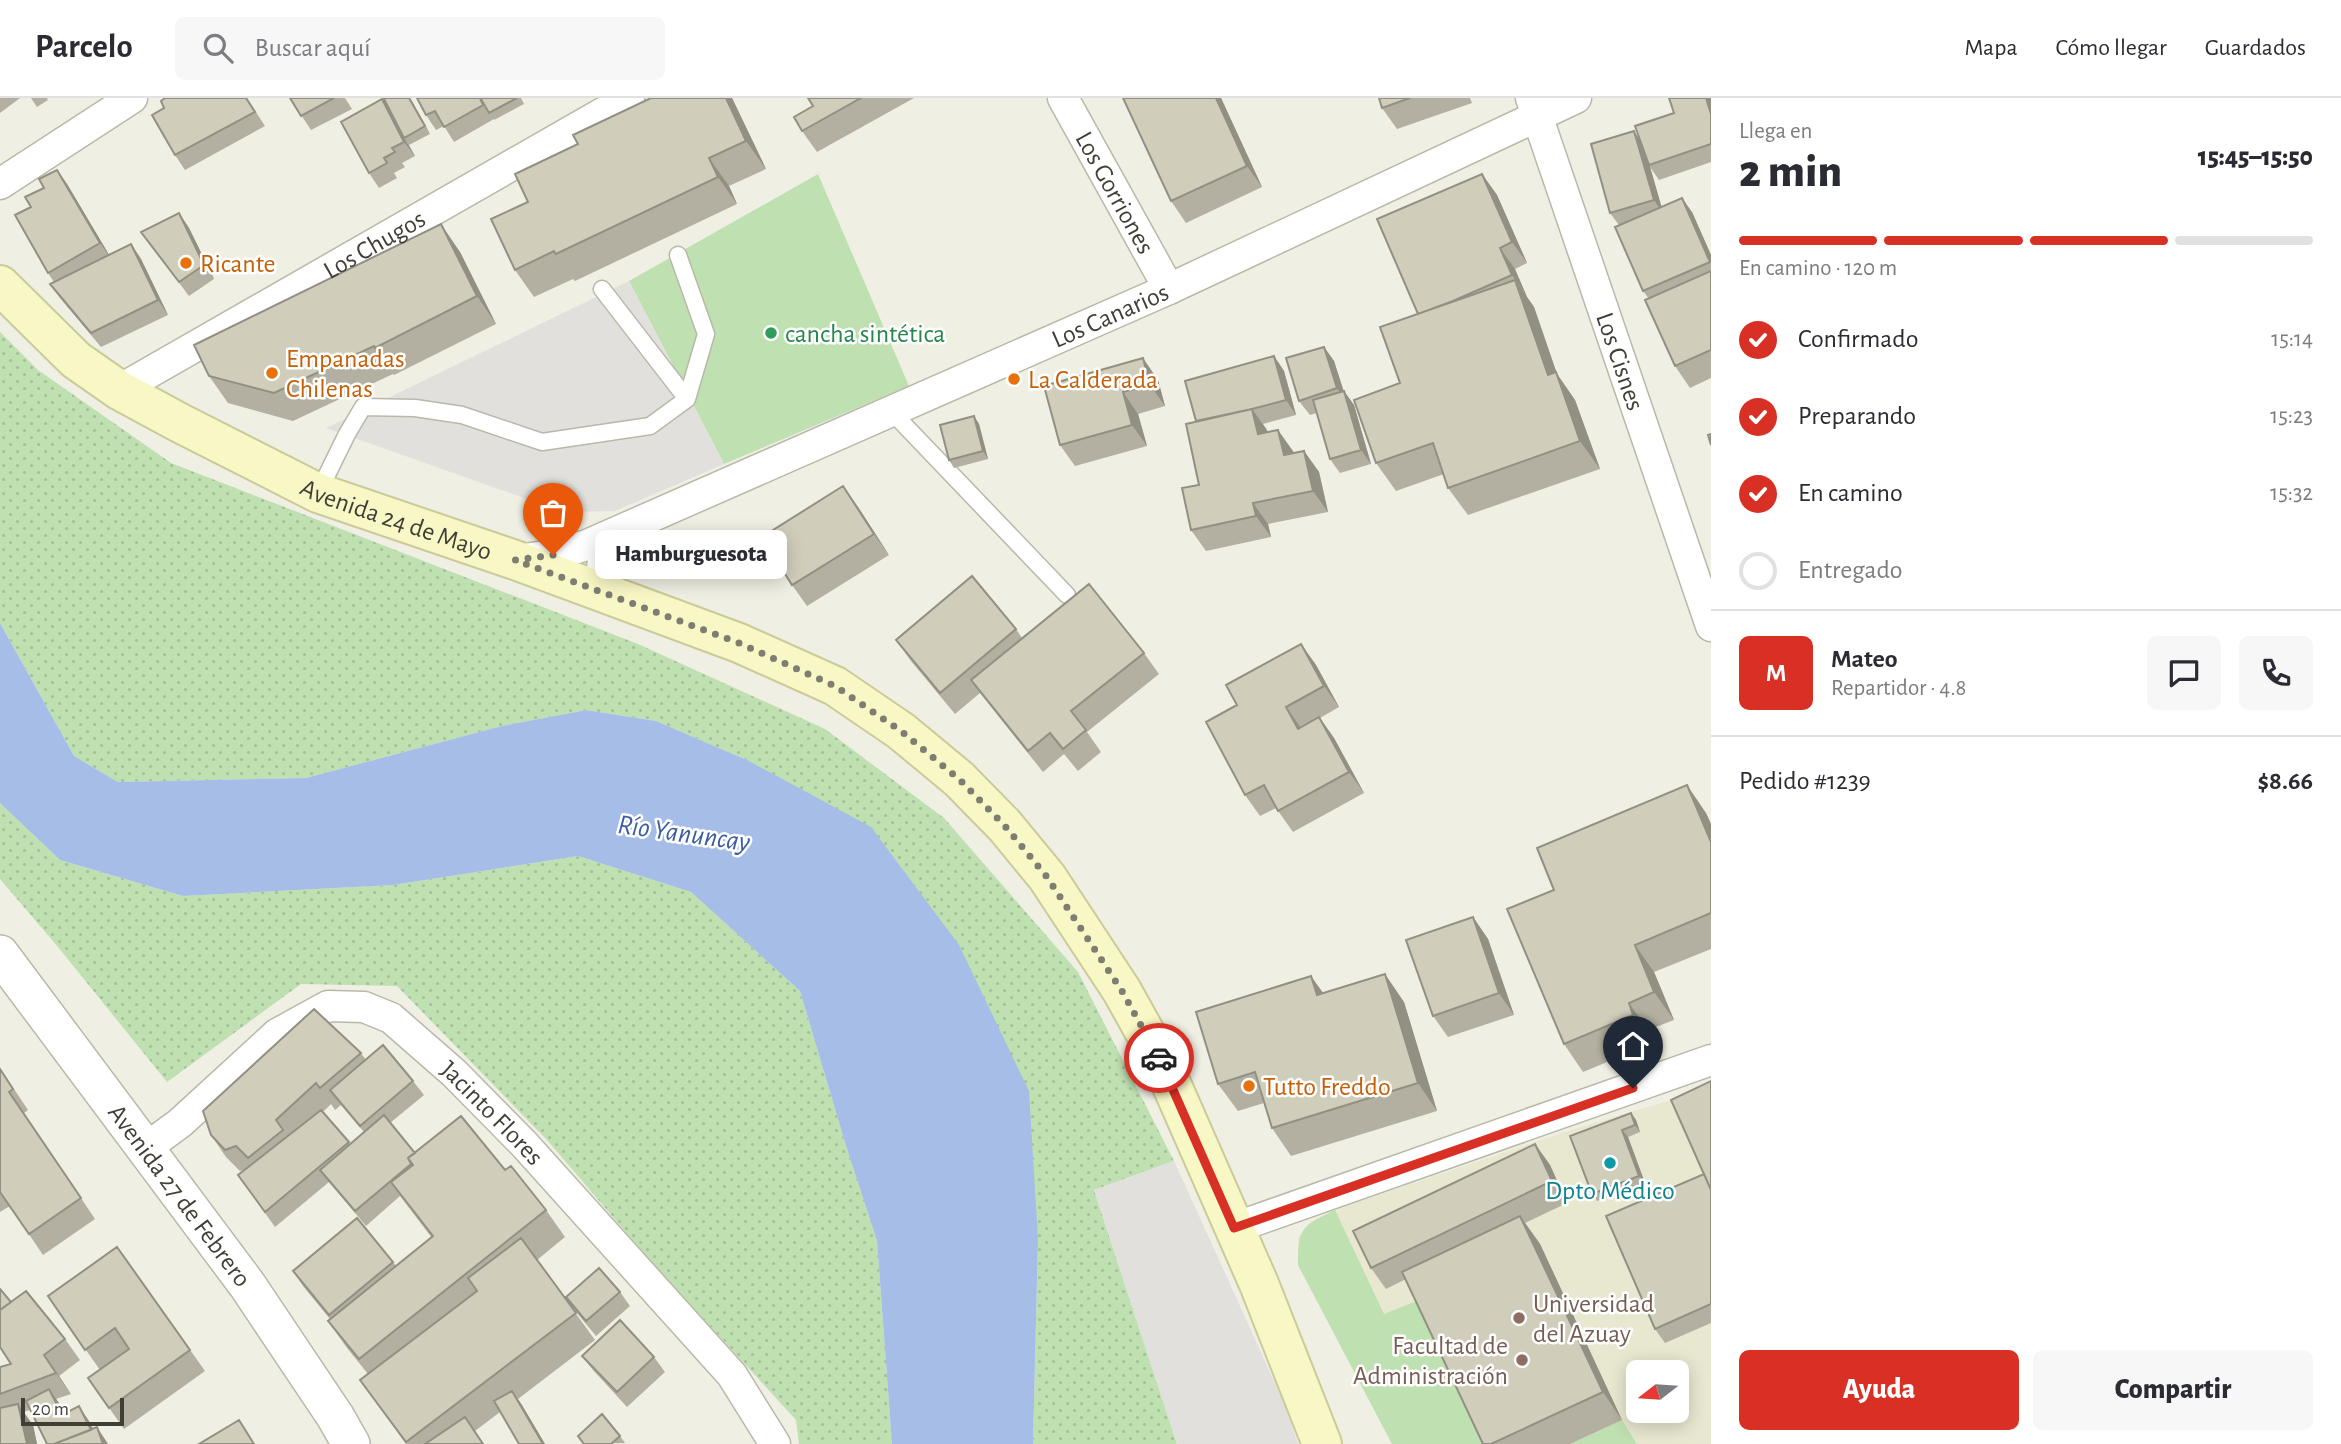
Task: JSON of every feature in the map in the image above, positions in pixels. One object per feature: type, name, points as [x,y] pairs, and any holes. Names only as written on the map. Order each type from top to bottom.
[{"type":"main road","name":"Avenida 24 de Mayo","points":[[0,285],[76,360],[119,390],[318,493],[515,560],[739,643],[835,686],[901,731],[959,779],[1005,826],[1047,877],[1122,991],[1162,1063],[1259,1284],[1322,1444]]},
{"type":"street","points":[[0,184],[132,98]]},
{"type":"street","name":"Los Chugos","points":[[119,390],[629,98]]},
{"type":"street","name":"Los Gorriones","points":[[1063,98],[1169,289]]},
{"type":"street","name":"Los Canarios","points":[[515,560],[565,552],[587,545],[1169,289],[1534,107],[1576,98]]},
{"type":"street","name":"Los Cisnes","points":[[1534,107],[1711,626]]},
{"type":"street","name":"Los Canarios","points":[[607,595],[602,560],[615,540],[639,522]]},
{"type":"street","name":"Avenida 27 de Febrero","points":[[7,973],[146,1148],[248,1286],[351,1444]]},
{"type":"street","name":"Jacinto Flores","points":[[146,1148],[180,1123],[277,1034],[328,1006],[364,1007],[391,1018],[454,1073],[524,1144],[732,1376],[775,1444]]},
{"type":"street","points":[[1234,1228],[1711,1060]]},
{"type":"lane","points":[[318,493],[363,407],[415,408],[462,415],[542,442],[650,426],[687,399],[706,334],[678,255]]},
{"type":"lane","points":[[602,289],[687,399]]},
{"type":"lane","points":[[891,411],[1067,595]]},
{"type":"shaded area","points":[[629,281],[724,464],[615,511],[564,512],[326,428]]},
{"type":"shaded area","name":"Universidad del Azuay","points":[[1711,1088],[1711,1444],[1392,1444],[1298,1265],[1298,1238],[1310,1222],[1335,1210],[1561,1133]]},
{"type":"shaded area","points":[[1174,1161],[1285,1405],[1298,1444],[1177,1444],[1094,1190]]},
{"type":"green space","name":"cancha sintética","points":[[818,174],[909,386],[724,464],[629,281]]},
{"type":"green space","points":[[0,332],[38,370],[171,463],[638,644],[825,729],[944,818],[1078,972],[1174,1161],[1094,1190],[1177,1444],[1033,1444],[1038,1239],[747,760],[656,721],[586,710],[502,726],[306,778],[118,782],[74,756],[0,623]]},
{"type":"green space","points":[[0,803],[60,860],[183,896],[393,885],[578,856],[691,892],[800,991],[877,1241],[892,1444],[799,1444],[796,1420],[647,1257],[548,1141],[397,986],[301,984],[167,1082],[0,879]]},
{"type":"green space","points":[[1335,1210],[1384,1314],[1422,1299],[1489,1444],[1392,1444],[1298,1265],[1299,1243],[1304,1229]]},
{"type":"green space","points":[[1622,1420],[1637,1444],[1570,1444]]},
{"type":"water","name":"Río Yanuncay","points":[[0,623],[74,756],[118,782],[306,778],[502,726],[586,710],[656,721],[747,760],[871,827],[959,945],[1029,1091],[1038,1239],[1033,1444],[892,1444],[877,1241],[800,991],[691,892],[578,856],[393,885],[183,896],[60,860],[0,803]]},
{"type":"building","points":[[165,98],[246,98],[255,112],[175,155],[152,115],[164,108],[161,101]]},
{"type":"building","points":[[290,98],[334,98],[301,116]]},
{"type":"building","points":[[409,98],[425,126],[404,138],[384,99]]},
{"type":"building","points":[[417,98],[480,98],[483,105],[444,127],[435,111],[426,115]]},
{"type":"building","points":[[482,98],[517,98],[489,113]]},
{"type":"building","points":[[651,98],[726,98],[746,141],[709,158],[718,177],[556,254],[554,251],[515,270],[491,219],[528,202],[515,174],[578,144],[573,135]]},
{"type":"building","points":[[808,98],[861,98],[802,131],[794,117],[813,106]]},
{"type":"building","points":[[1123,98],[1216,98],[1247,166],[1171,201]]},
{"type":"building","points":[[1379,98],[1410,98],[1382,108]]},
{"type":"building","points":[[1669,98],[1706,98],[1711,114],[1711,144],[1649,165],[1635,126],[1674,113]]},
{"type":"building","points":[[382,99],[404,142],[392,148],[395,152],[384,158],[387,163],[369,173],[341,122]]},
{"type":"building","points":[[1634,131],[1654,200],[1610,213],[1591,144]]},
{"type":"building","points":[[57,170],[100,243],[48,273],[15,215],[31,207],[25,197],[44,188],[39,179]]},
{"type":"building","points":[[1482,174],[1512,242],[1500,248],[1512,275],[1418,314],[1377,219]]},
{"type":"building","points":[[1682,198],[1710,262],[1643,291],[1615,227]]},
{"type":"building","points":[[179,213],[204,265],[179,282],[141,232]]},
{"type":"building","points":[[441,224],[477,296],[375,348],[374,346],[274,393],[209,376],[194,345]]},
{"type":"building","points":[[131,244],[158,300],[91,333],[50,284]]},
{"type":"building","points":[[1711,271],[1711,350],[1675,366],[1645,300]]},
{"type":"building","points":[[1515,280],[1548,375],[1556,372],[1580,441],[1448,488],[1433,443],[1376,463],[1354,400],[1400,383],[1380,327]]},
{"type":"building","points":[[1324,347],[1337,388],[1299,401],[1286,358]]},
{"type":"building","points":[[1274,356],[1286,400],[1196,421],[1185,381]]},
{"type":"building","points":[[1143,358],[1150,385],[1123,392],[1132,425],[1060,445],[1044,386]]},
{"type":"building","points":[[1344,391],[1361,450],[1330,459],[1313,400]]},
{"type":"building","points":[[1252,409],[1258,434],[1278,430],[1284,455],[1304,451],[1313,491],[1253,503],[1256,516],[1191,530],[1182,488],[1199,485],[1186,424]]},
{"type":"building","points":[[974,416],[983,451],[949,460],[940,425]]},
{"type":"building","points":[[843,486],[874,534],[792,585],[762,537]]},
{"type":"building","points":[[972,576],[1016,629],[940,693],[896,640]]},
{"type":"building","points":[[1089,584],[1144,653],[1071,711],[1086,730],[1063,749],[1050,733],[1028,751],[971,680]]},
{"type":"building","points":[[1301,644],[1324,686],[1286,707],[1298,729],[1319,717],[1349,772],[1278,811],[1264,785],[1245,795],[1206,722],[1237,705],[1226,685]]},
{"type":"building","points":[[1687,785],[1711,842],[1711,913],[1635,945],[1654,992],[1629,1003],[1633,1015],[1564,1044],[1507,909],[1554,890],[1537,848]]},
{"type":"building","points":[[1473,917],[1499,993],[1433,1016],[1406,940]]},
{"type":"building","points":[[1385,974],[1418,1083],[1272,1128],[1255,1072],[1218,1084],[1196,1012],[1311,976],[1317,995]]},
{"type":"building","points":[[314,1009],[361,1053],[320,1088],[316,1083],[276,1120],[283,1130],[248,1158],[236,1146],[225,1150],[211,1135],[203,1111]]},
{"type":"building","points":[[383,1045],[413,1081],[360,1126],[330,1090]]},
{"type":"building","points":[[0,1069],[13,1089],[9,1092],[81,1198],[29,1234],[0,1192]]},
{"type":"building","points":[[1711,1081],[1711,1190],[1671,1100]]},
{"type":"building","points":[[321,1110],[349,1142],[265,1212],[238,1175]]},
{"type":"building","name":"Dpto Médico","points":[[1631,1113],[1635,1125],[1622,1130],[1639,1176],[1592,1194],[1570,1136]]},
{"type":"building","points":[[384,1115],[415,1153],[408,1158],[411,1164],[355,1211],[320,1170]]},
{"type":"building","points":[[461,1116],[505,1170],[511,1166],[546,1210],[359,1359],[328,1321],[433,1236],[391,1182],[413,1165],[408,1158]]},
{"type":"building","points":[[1535,1144],[1552,1181],[1371,1268],[1353,1231]]},
{"type":"building","points":[[1704,1174],[1711,1190],[1711,1304],[1655,1329],[1606,1216]]},
{"type":"building","name":"Facultad de Administración","points":[[1520,1216],[1603,1392],[1491,1444],[1483,1444],[1402,1272]]},
{"type":"building","points":[[357,1218],[393,1262],[329,1315],[293,1271]]},
{"type":"building","points":[[521,1238],[576,1313],[406,1442],[360,1380],[477,1291],[468,1278]]},
{"type":"building","points":[[117,1247],[190,1350],[109,1408],[88,1378],[129,1349],[115,1328],[85,1350],[48,1296]]},
{"type":"building","points":[[599,1268],[620,1292],[586,1321],[566,1297]]},
{"type":"building","points":[[0,1289],[11,1302],[0,1310]]},
{"type":"building","points":[[26,1291],[65,1339],[44,1355],[56,1373],[0,1394],[0,1367],[11,1364],[0,1347],[0,1310]]},
{"type":"building","points":[[620,1320],[654,1357],[617,1392],[582,1356]]},
{"type":"building","points":[[49,1389],[62,1415],[79,1406],[91,1430],[54,1444],[47,1444],[26,1401]]},
{"type":"building","points":[[512,1391],[543,1444],[519,1444],[494,1401]]},
{"type":"building","points":[[18,1404],[27,1444],[0,1444],[0,1408]]},
{"type":"building","points":[[602,1414],[620,1436],[611,1444],[584,1444],[578,1436]]},
{"type":"building","points":[[465,1417],[483,1444],[425,1444]]},
{"type":"building","points":[[239,1420],[254,1444],[199,1444]]},
{"type":"building","points":[[97,1427],[103,1444],[54,1444]]},
{"type":"way so far","points":[[553,555],[515,560],[739,643],[835,686],[901,731],[959,779],[1005,826],[1047,877],[1122,991],[1159,1058]]},
{"type":"place","name":"Ricante","points":[[186,263]]},
{"type":"place","name":"cancha sintética","points":[[771,333]]},
{"type":"place","name":"Empanadas Chilenas","points":[[272,373]]},
{"type":"place","name":"La Calderada","points":[[1014,379]]},
{"type":"place","name":"Hamburguesota","points":[[553,555]]},
{"type":"place","name":"Tutto Freddo","points":[[1249,1086]]},
{"type":"place","name":"Dpto Médico","points":[[1610,1163]]},
{"type":"place","name":"Universidad del Azuay","points":[[1519,1318]]},
{"type":"place","name":"Facultad de Administración","points":[[1522,1360]]},
{"type":"route","points":[[1159,1058],[1234,1228],[1633,1088]]}]
